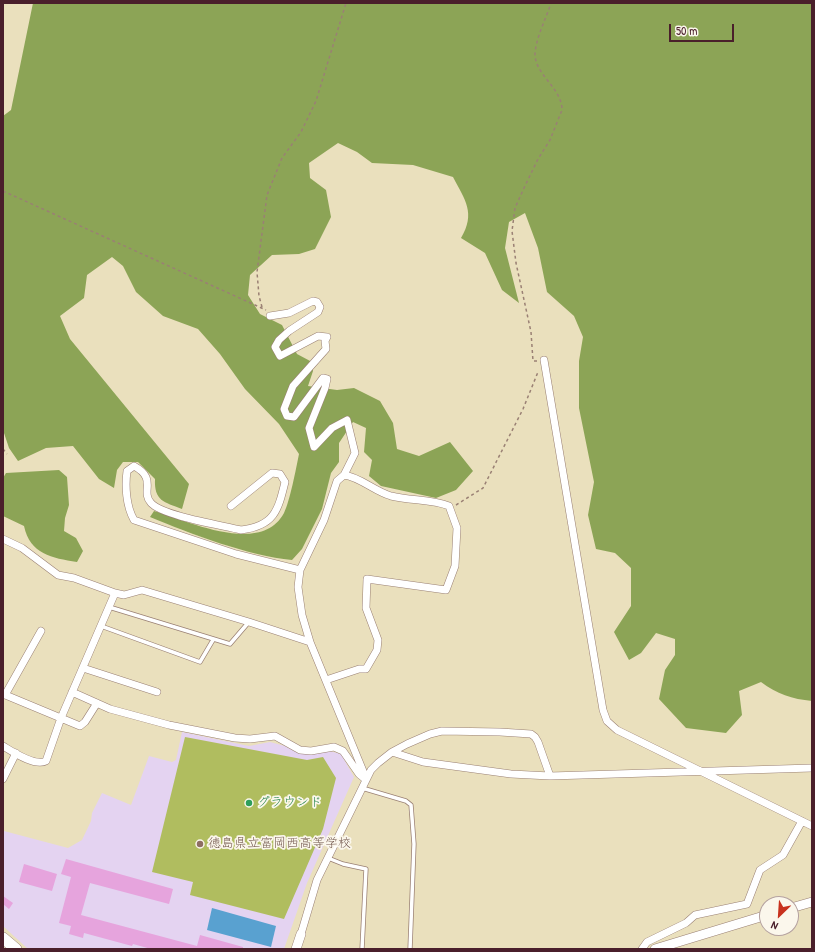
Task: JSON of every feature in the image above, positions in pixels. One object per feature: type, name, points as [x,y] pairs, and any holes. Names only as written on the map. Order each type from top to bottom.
[{"type":"main road","points":[[3,938],[16,949]]},
{"type":"street","points":[[273,316],[289,312],[313,301],[317,302],[320,306],[318,312],[289,331],[279,340],[275,347],[280,356],[318,336],[327,336],[325,341],[326,349],[293,386],[284,409],[287,416],[294,417],[323,378],[327,379],[326,388],[309,428],[314,447],[332,428],[347,420],[355,453],[344,475],[337,481],[324,520],[300,570],[298,587],[302,616],[310,642],[365,778]]},
{"type":"street","points":[[544,360],[603,710],[607,721],[617,730],[812,826]]},
{"type":"street","points":[[231,506],[272,473],[280,474],[285,482],[279,506],[275,515],[250,529],[240,530],[163,510],[152,503],[148,498],[148,480],[142,471],[134,466],[127,471],[125,483],[130,513],[134,520],[236,554],[300,570]]},
{"type":"street","points":[[326,680],[359,669],[366,669],[377,650],[378,640],[366,608],[367,579],[446,590],[455,566],[457,528],[449,506],[440,502],[392,496],[364,485],[355,476],[344,475]]},
{"type":"street","points":[[3,539],[22,548],[58,574],[124,595],[142,590],[310,642]]},
{"type":"street","points":[[3,746],[35,762],[42,763],[46,761],[61,718],[115,593]]},
{"type":"street","points":[[41,631],[4,694],[80,726],[85,722],[97,703]]},
{"type":"street","points":[[82,668],[157,692]]},
{"type":"street","points":[[72,692],[110,709],[151,720],[235,738],[250,739],[275,736],[300,750],[311,751],[334,747],[343,751],[359,774],[365,778]]},
{"type":"street","points":[[296,949],[317,880],[362,788],[365,778],[371,770],[392,752],[430,734],[442,731],[531,734],[538,742],[550,776]]},
{"type":"street","points":[[392,752],[422,762],[511,774],[550,776],[812,768]]},
{"type":"street","points":[[3,779],[16,753]]},
{"type":"street","points":[[642,949],[647,942],[686,923],[695,915],[747,904],[760,870],[783,855],[802,820]]},
{"type":"street","points":[[799,906],[812,902]]},
{"type":"street","points":[[655,949],[759,917]]},
{"type":"lane","points":[[109,607],[230,644],[249,622]]},
{"type":"lane","points":[[101,626],[200,662],[213,640]]},
{"type":"lane","points":[[362,788],[406,801],[411,806],[414,844],[410,949]]},
{"type":"lane","points":[[327,858],[343,864],[366,869],[362,949]]},
{"type":"path","points":[[273,316],[262,308],[259,296],[258,272],[267,195],[282,158],[301,132],[316,101],[346,3]]},
{"type":"path","points":[[449,506],[459,505],[483,488],[524,409],[544,360],[533,361],[531,332],[516,263],[512,231],[516,208],[521,195],[538,159],[550,140],[562,110],[562,104],[539,68],[535,55],[551,3]]},
{"type":"path","points":[[3,191],[262,308],[273,316]]},
{"type":"path","points":[[3,449],[7,454]]},
{"type":"shaded area","name":"徳島県立富岡西高等学校","points":[[182,732],[249,746],[270,742],[285,746],[298,753],[307,754],[326,750],[341,754],[354,777],[307,883],[284,949],[28,949],[3,926],[4,831],[68,848],[82,840],[91,821],[92,813],[102,793],[131,805],[149,756],[172,762],[176,760]]},
{"type":"green space","points":[[33,3],[812,3],[812,701],[785,695],[773,690],[761,682],[739,691],[742,715],[726,733],[686,728],[659,699],[665,670],[675,655],[675,639],[656,633],[641,653],[629,660],[614,632],[631,606],[631,568],[615,553],[596,549],[588,515],[594,482],[579,408],[579,361],[583,337],[574,316],[547,292],[538,248],[525,213],[509,222],[505,248],[519,303],[502,290],[485,253],[461,238],[468,221],[468,214],[465,200],[453,177],[413,165],[372,163],[357,152],[338,143],[309,163],[310,178],[326,190],[331,217],[315,249],[299,254],[272,255],[250,275],[248,295],[260,314],[282,325],[297,354],[312,362],[313,371],[308,386],[337,390],[354,388],[380,401],[393,423],[397,449],[419,456],[450,442],[473,471],[456,490],[436,498],[381,486],[369,476],[372,460],[364,452],[366,428],[353,422],[339,443],[339,462],[331,473],[322,509],[302,549],[292,560],[275,558],[239,549],[202,537],[150,517],[154,511],[223,532],[242,534],[259,532],[273,526],[284,513],[291,493],[299,454],[279,424],[245,389],[220,354],[198,329],[163,316],[136,292],[123,266],[112,257],[87,275],[84,298],[60,316],[70,339],[189,484],[182,509],[161,500],[156,492],[155,479],[138,462],[123,462],[117,470],[114,488],[99,479],[73,446],[46,448],[18,461],[9,448],[3,430],[3,116],[11,110]]},
{"type":"green space","points":[[59,470],[67,477],[69,505],[65,518],[64,531],[76,538],[83,551],[77,562],[59,559],[43,553],[31,543],[24,526],[3,516],[3,478],[6,473]]},
{"type":"green space","name":"グラウンド","points":[[185,737],[307,760],[323,757],[336,778],[323,829],[284,919],[190,895],[193,882],[152,872]]},
{"type":"water","points":[[212,908],[276,926],[271,947],[207,930]]},
{"type":"building","points":[[66,859],[173,889],[169,904],[90,883],[81,915],[197,946],[200,935],[243,947],[243,949],[151,949],[133,944],[132,946],[84,933],[83,938],[69,934],[71,926],[59,923],[71,877],[61,874]]},
{"type":"building","points":[[24,864],[57,874],[52,891],[19,882]]},
{"type":"building","points":[[3,896],[13,903],[9,909],[3,904]]},
{"type":"place","name":"グラウンド","points":[[249,803]]},
{"type":"place","name":"徳島県立富岡西高等学校","points":[[200,844]]}]
